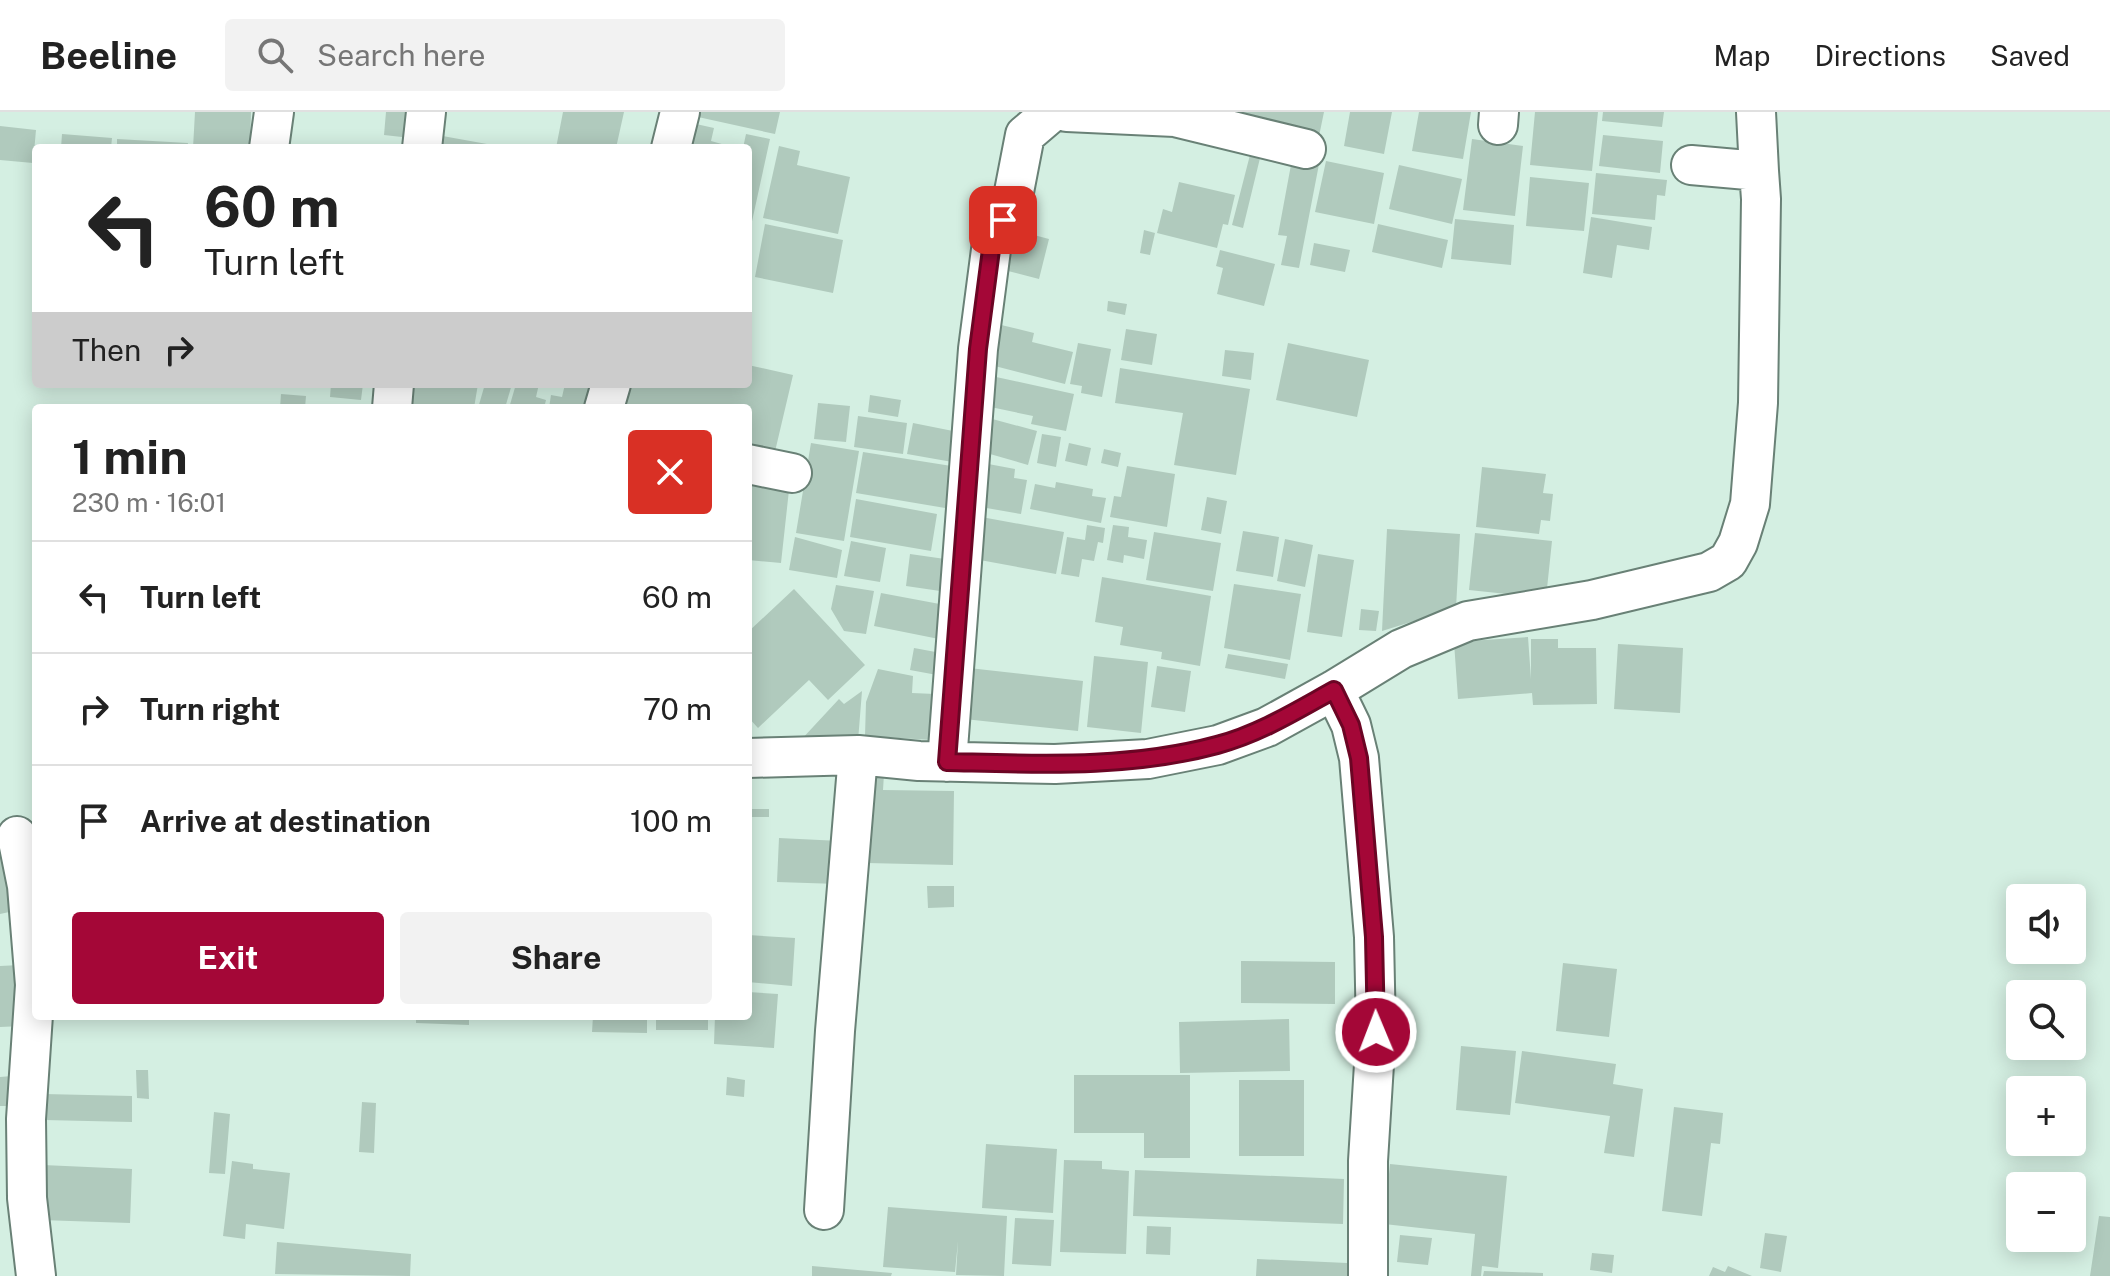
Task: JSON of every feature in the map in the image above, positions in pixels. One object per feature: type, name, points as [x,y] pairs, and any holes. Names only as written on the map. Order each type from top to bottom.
[{"type":"street","points":[[270,144],[274,112]]},
{"type":"street","points":[[422,144],[426,112]]},
{"type":"street","points":[[672,144],[680,112]]},
{"type":"street","points":[[947,762],[978,349],[992,242],[1013,197],[1025,135],[1052,112]]},
{"type":"street","points":[[1067,112],[1176,114],[1306,149]]},
{"type":"street","points":[[752,758],[858,755],[947,762],[1055,764],[1148,759],[1218,745],[1255,732],[1334,690],[1401,649],[1468,621],[1592,600],[1709,572],[1728,561],[1738,543],[1750,504],[1758,403],[1759,171],[1756,112]]},
{"type":"street","points":[[1691,165],[1759,171]]},
{"type":"street","points":[[752,465],[792,473]]},
{"type":"street","points":[[1334,690],[1351,725],[1359,758],[1374,937],[1376,1032],[1368,1161],[1368,1276]]},
{"type":"street","points":[[824,1210],[858,755]]},
{"type":"street","points":[[18,835],[27,886],[32,948]]},
{"type":"street","points":[[33,1020],[26,1135],[27,1198],[36,1276]]},
{"type":"building","points":[[195,112],[251,112],[250,144],[193,144]]},
{"type":"building","points":[[386,112],[413,112],[411,138],[384,135]]},
{"type":"building","points":[[563,112],[624,112],[617,144],[557,144]]},
{"type":"building","points":[[699,112],[780,112],[775,134],[698,117]]},
{"type":"building","points":[[1200,112],[1324,112],[1318,141]]},
{"type":"building","points":[[1350,112],[1392,112],[1384,154],[1344,146]]},
{"type":"building","points":[[1419,112],[1471,112],[1463,159],[1412,151]]},
{"type":"building","points":[[1535,112],[1598,112],[1592,171],[1530,165]]},
{"type":"building","points":[[1603,112],[1664,112],[1662,127],[1602,121]]},
{"type":"building","points":[[687,122],[714,128],[711,141],[722,144],[683,144]]},
{"type":"building","points":[[0,126],[36,130],[32,163],[0,160]]},
{"type":"building","points":[[62,134],[112,138],[111,144],[61,144]]},
{"type":"building","points":[[746,134],[770,139],[752,221],[752,144],[744,144]]},
{"type":"building","points":[[437,135],[487,144],[436,144]]},
{"type":"building","points":[[1603,135],[1663,141],[1660,173],[1599,166]]},
{"type":"building","points":[[117,139],[188,143],[188,144],[117,144]]},
{"type":"building","points":[[1472,139],[1523,146],[1515,216],[1463,210]]},
{"type":"building","points":[[779,146],[800,151],[797,165],[850,177],[838,234],[763,218]]},
{"type":"building","points":[[1251,151],[1261,154],[1243,228],[1232,225]]},
{"type":"building","points":[[1293,154],[1320,159],[1299,268],[1281,265],[1287,236],[1278,235]]},
{"type":"building","points":[[1326,161],[1384,173],[1374,224],[1315,212]]},
{"type":"building","points":[[1399,165],[1462,179],[1452,224],[1389,209]]},
{"type":"building","points":[[1596,173],[1667,180],[1665,196],[1657,195],[1655,220],[1592,214]]},
{"type":"building","points":[[1530,177],[1589,183],[1584,231],[1526,226]]},
{"type":"building","points":[[1179,182],[1235,195],[1228,225],[1223,224],[1217,248],[1157,233],[1163,209],[1172,212]]},
{"type":"building","points":[[1591,217],[1652,227],[1649,250],[1617,245],[1612,278],[1583,273]]},
{"type":"building","points":[[1455,219],[1514,225],[1511,265],[1451,259]]},
{"type":"building","points":[[765,224],[843,240],[833,293],[755,277]]},
{"type":"building","points":[[1378,224],[1448,240],[1442,268],[1372,252]]},
{"type":"building","points":[[1015,230],[1049,239],[1039,279],[1004,270]]},
{"type":"building","points":[[1144,230],[1155,233],[1150,255],[1140,253]]},
{"type":"building","points":[[1314,243],[1350,250],[1345,272],[1310,265]]},
{"type":"building","points":[[1220,250],[1275,264],[1264,306],[1217,294],[1223,268],[1216,266]]},
{"type":"building","points":[[1108,301],[1127,304],[1125,315],[1107,311]]},
{"type":"building","points":[[997,324],[1034,333],[1032,342],[1073,352],[1065,384],[987,364]]},
{"type":"building","points":[[1126,329],[1157,334],[1152,365],[1121,360]]},
{"type":"building","points":[[1078,343],[1111,349],[1102,397],[1081,393],[1082,386],[1070,384]]},
{"type":"building","points":[[1288,343],[1369,360],[1357,417],[1276,400]]},
{"type":"building","points":[[1225,350],[1254,353],[1251,380],[1222,376]]},
{"type":"building","points":[[752,366],[793,375],[773,460],[752,455],[752,404],[620,404],[623,388],[752,388]]},
{"type":"building","points":[[1120,368],[1250,389],[1236,475],[1174,465],[1183,413],[1115,403]]},
{"type":"building","points":[[987,375],[1074,394],[1066,431],[1031,424],[1033,416],[981,405]]},
{"type":"building","points":[[331,388],[362,388],[361,400],[330,397]]},
{"type":"building","points":[[409,388],[477,388],[475,404],[406,404]]},
{"type":"building","points":[[484,388],[511,388],[506,404],[479,404]]},
{"type":"building","points":[[515,388],[538,388],[536,397],[546,400],[545,404],[510,404]]},
{"type":"building","points":[[564,388],[595,388],[592,404],[550,404],[551,395],[562,397]]},
{"type":"building","points":[[281,394],[306,396],[305,404],[280,404]]},
{"type":"building","points":[[870,395],[901,400],[898,417],[868,412]]},
{"type":"building","points":[[818,403],[850,406],[846,442],[814,439]]},
{"type":"building","points":[[858,416],[907,423],[903,454],[854,447]]},
{"type":"building","points":[[985,417],[1037,431],[1028,465],[976,450]]},
{"type":"building","points":[[913,423],[963,433],[958,463],[907,454]]},
{"type":"building","points":[[1042,434],[1061,437],[1056,467],[1037,463]]},
{"type":"building","points":[[811,443],[859,451],[844,541],[796,533]]},
{"type":"building","points":[[1069,443],[1091,448],[1087,466],[1065,461]]},
{"type":"building","points":[[1104,449],[1121,453],[1118,467],[1101,463]]},
{"type":"building","points":[[863,452],[964,468],[957,510],[856,493]]},
{"type":"building","points":[[983,463],[1015,469],[1014,478],[1027,480],[1021,514],[975,506]]},
{"type":"building","points":[[1127,466],[1175,474],[1167,527],[1110,517],[1114,496],[1121,497]]},
{"type":"building","points":[[1482,467],[1546,474],[1543,493],[1553,494],[1550,521],[1541,520],[1539,534],[1476,527]]},
{"type":"building","points":[[1056,482],[1093,489],[1092,496],[1106,498],[1101,523],[1030,509],[1035,484],[1055,488]]},
{"type":"building","points":[[752,485],[789,490],[781,563],[752,560]]},
{"type":"building","points":[[1207,497],[1227,501],[1221,534],[1201,530]]},
{"type":"building","points":[[856,499],[937,514],[931,551],[850,537]]},
{"type":"building","points":[[976,516],[1064,532],[1056,574],[969,558]]},
{"type":"building","points":[[1087,525],[1105,528],[1103,543],[1098,542],[1094,561],[1082,559],[1079,577],[1061,574],[1067,537],[1085,540]]},
{"type":"building","points":[[1113,525],[1129,527],[1128,537],[1147,540],[1144,559],[1124,555],[1123,563],[1107,560]]},
{"type":"building","points":[[1387,529],[1460,534],[1456,608],[1382,631]]},
{"type":"building","points":[[1243,531],[1279,537],[1273,577],[1236,571]]},
{"type":"building","points":[[1154,532],[1221,543],[1213,591],[1146,580]]},
{"type":"building","points":[[1475,533],[1552,541],[1546,598],[1469,590]]},
{"type":"building","points":[[795,537],[842,550],[837,578],[789,570]]},
{"type":"building","points":[[1285,539],[1313,545],[1305,587],[1277,581]]},
{"type":"building","points":[[851,541],[886,548],[880,582],[844,576]]},
{"type":"building","points":[[910,554],[952,560],[947,592],[906,586]]},
{"type":"building","points":[[1318,554],[1354,560],[1342,637],[1307,632]]},
{"type":"building","points":[[1102,577],[1211,596],[1200,666],[1161,659],[1162,652],[1120,645],[1123,627],[1095,622]]},
{"type":"building","points":[[1234,584],[1301,594],[1290,660],[1224,648]]},
{"type":"building","points":[[836,585],[874,591],[866,634],[844,631],[831,609]]},
{"type":"building","points":[[794,589],[865,665],[828,700],[809,680],[758,728],[752,721],[752,628]]},
{"type":"building","points":[[881,593],[945,605],[939,639],[874,626]]},
{"type":"building","points":[[1361,609],[1379,611],[1376,631],[1359,630]]},
{"type":"building","points":[[1528,637],[1531,679],[1531,639],[1558,639],[1558,648],[1596,648],[1597,704],[1533,705],[1532,693],[1458,699],[1454,642]]},
{"type":"building","points":[[1618,644],[1683,648],[1680,713],[1614,709]]},
{"type":"building","points":[[914,648],[941,653],[937,675],[910,670]]},
{"type":"building","points":[[1228,654],[1288,664],[1285,679],[1225,668]]},
{"type":"building","points":[[1094,656],[1148,662],[1141,733],[1087,727]]},
{"type":"building","points":[[1157,666],[1191,671],[1185,712],[1151,707]]},
{"type":"building","points":[[960,667],[1083,681],[1078,731],[955,718]]},
{"type":"building","points":[[878,669],[913,676],[912,693],[935,694],[932,740],[865,736],[866,702]]},
{"type":"building","points":[[862,691],[858,741],[800,741],[839,699],[844,704]]},
{"type":"building","points":[[868,774],[884,774],[883,790],[954,791],[953,865],[867,863]]},
{"type":"building","points":[[752,809],[769,809],[769,817],[752,817]]},
{"type":"building","points":[[779,838],[840,841],[838,884],[777,882]]},
{"type":"building","points":[[4,851],[14,911],[0,914],[0,852]]},
{"type":"building","points":[[927,886],[954,886],[954,907],[928,908]]},
{"type":"building","points":[[752,935],[795,938],[792,986],[752,982]]},
{"type":"building","points":[[1241,961],[1335,962],[1335,1004],[1241,1003]]},
{"type":"building","points":[[1563,963],[1617,969],[1609,1037],[1556,1031]]},
{"type":"building","points":[[20,965],[22,1026],[0,1027],[0,966]]},
{"type":"building","points":[[752,992],[778,994],[774,1048],[714,1044],[715,1020],[752,1020]]},
{"type":"building","points":[[1289,1019],[1290,1071],[1180,1073],[1179,1022]]},
{"type":"building","points":[[416,1020],[469,1020],[469,1025],[416,1023]]},
{"type":"building","points":[[593,1020],[647,1020],[647,1033],[592,1032]]},
{"type":"building","points":[[656,1020],[708,1020],[708,1030],[656,1030]]},
{"type":"building","points":[[1461,1046],[1516,1051],[1510,1115],[1456,1110]]},
{"type":"building","points":[[1522,1051],[1616,1064],[1613,1084],[1643,1089],[1634,1157],[1604,1153],[1610,1116],[1515,1103]]},
{"type":"building","points":[[136,1070],[148,1070],[149,1099],[137,1098]]},
{"type":"building","points":[[1074,1075],[1190,1075],[1190,1158],[1144,1158],[1144,1133],[1074,1133]]},
{"type":"building","points":[[12,1076],[13,1106],[0,1106],[0,1077]]},
{"type":"building","points":[[727,1077],[745,1080],[744,1097],[726,1095]]},
{"type":"building","points":[[1239,1080],[1304,1080],[1304,1156],[1239,1156]]},
{"type":"building","points":[[44,1094],[132,1096],[132,1122],[44,1120]]},
{"type":"building","points":[[362,1102],[376,1103],[374,1153],[359,1152]]},
{"type":"building","points":[[1674,1107],[1723,1113],[1720,1144],[1711,1143],[1702,1216],[1662,1211]]},
{"type":"building","points":[[214,1112],[230,1114],[225,1174],[209,1173]]},
{"type":"building","points":[[986,1144],[1057,1149],[1053,1213],[982,1208]]},
{"type":"building","points":[[1064,1160],[1102,1161],[1102,1169],[1129,1171],[1126,1254],[1060,1252]]},
{"type":"building","points":[[232,1161],[253,1164],[253,1169],[290,1173],[284,1229],[246,1224],[245,1239],[223,1236]]},
{"type":"building","points":[[1390,1164],[1507,1176],[1498,1268],[1482,1266],[1481,1276],[1471,1276],[1475,1234],[1384,1224]]},
{"type":"building","points":[[43,1165],[132,1169],[130,1223],[41,1220]]},
{"type":"building","points":[[1135,1170],[1344,1179],[1343,1224],[1133,1216]]},
{"type":"building","points":[[888,1207],[1007,1216],[1004,1276],[956,1275],[958,1241],[955,1272],[883,1267]]},
{"type":"building","points":[[2099,1216],[2110,1217],[2110,1276],[2090,1276]]},
{"type":"building","points":[[1015,1218],[1054,1220],[1051,1266],[1012,1264]]},
{"type":"building","points":[[1147,1226],[1171,1227],[1170,1255],[1146,1254]]},
{"type":"building","points":[[1765,1233],[1787,1236],[1781,1272],[1760,1268]]},
{"type":"building","points":[[1400,1235],[1432,1238],[1428,1265],[1397,1262]]},
{"type":"building","points":[[277,1242],[411,1254],[410,1276],[275,1274]]},
{"type":"building","points":[[1592,1253],[1614,1255],[1612,1273],[1590,1270]]},
{"type":"building","points":[[1257,1259],[1347,1263],[1347,1276],[1256,1276]]},
{"type":"building","points":[[812,1266],[892,1273],[891,1276],[812,1276]]},
{"type":"building","points":[[1728,1266],[1752,1276],[1709,1276],[1713,1267],[1725,1272]]},
{"type":"building","points":[[1484,1271],[1543,1273],[1543,1276],[1483,1276]]},
{"type":"route","points":[[1003,220],[992,242],[978,349],[947,762],[1055,764],[1148,759],[1218,745],[1267,727],[1334,690],[1351,725],[1359,758],[1374,937],[1376,1032]]}]
